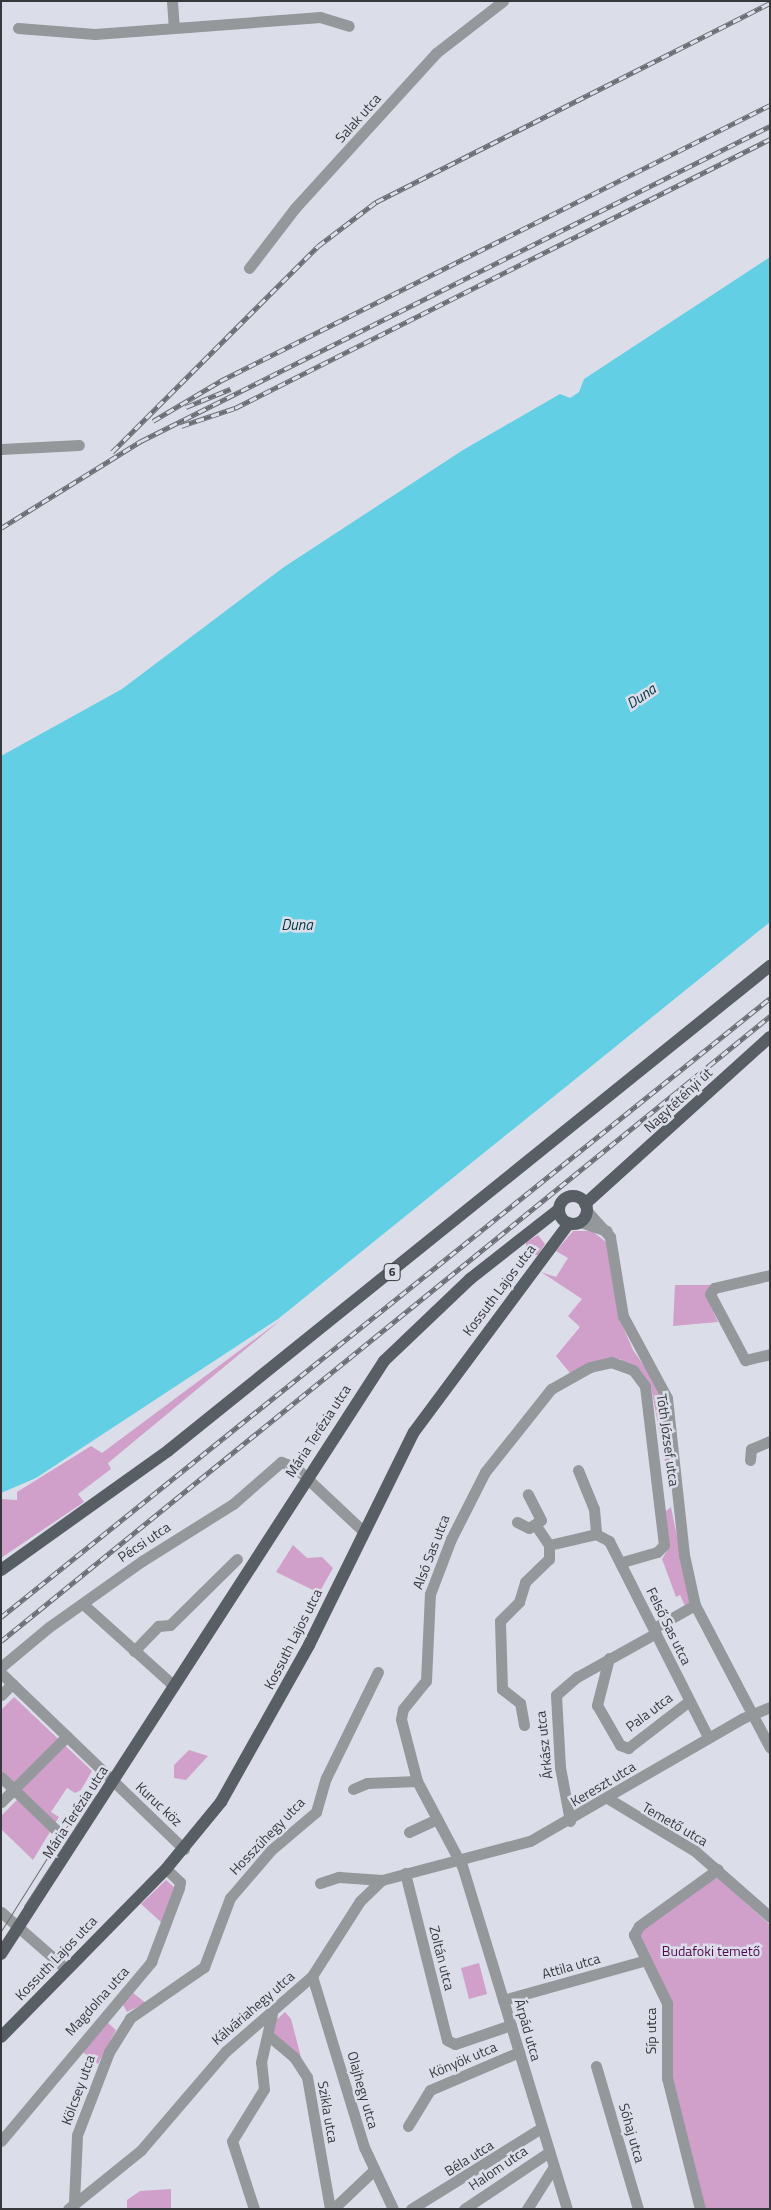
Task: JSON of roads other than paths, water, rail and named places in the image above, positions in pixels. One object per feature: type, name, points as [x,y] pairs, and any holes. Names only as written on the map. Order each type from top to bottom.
[{"type":"main road","name":"6","points":[[1,1570],[256,1382],[770,966]]},
{"type":"main road","name":"Nagytétényi út","points":[[582,1204],[770,1037]]},
{"type":"main road","points":[[564,1199],[582,1204],[568,1219],[564,1199]]},
{"type":"main road","name":"Mária Terézia utca","points":[[1,1954],[114,1782],[306,1477],[395,1347],[531,1230],[568,1219]]},
{"type":"main road","name":"Kossuth Lajos utca","points":[[1,2036],[66,1968],[166,1869],[184,1849],[237,1778],[427,1413],[568,1219]]},
{"type":"street","points":[[172,1],[174,27]]},
{"type":"street","name":"Salak utca","points":[[249,268],[295,208],[436,53],[502,1]]},
{"type":"street","points":[[18,28],[96,34],[320,17],[350,26]]},
{"type":"street","points":[[1,449],[79,445]]},
{"type":"street","name":"Tóth József utca","points":[[582,1204],[607,1231],[614,1248],[623,1316],[667,1398],[686,1571],[695,1605],[770,1748]]},
{"type":"street","points":[[568,1219],[607,1231]]},
{"type":"street","points":[[770,1275],[714,1288],[710,1300],[745,1360],[770,1354]]},
{"type":"street","name":"Alsó Sas utca","points":[[458,1861],[417,1781],[402,1714],[426,1681],[430,1594],[468,1500],[485,1472],[551,1388],[602,1363],[625,1365]]},
{"type":"street","name":"Tóth József utca","points":[[621,1562],[661,1550],[661,1499],[645,1386],[625,1365]]},
{"type":"street","points":[[750,1460],[751,1449],[770,1441]]},
{"type":"street","name":"Pécsi utca","points":[[1,1667],[83,1604],[161,1548],[233,1504],[277,1464],[289,1463],[364,1532]]},
{"type":"street","points":[[549,1545],[596,1534],[594,1509],[578,1470]]},
{"type":"street","points":[[517,1522],[529,1528],[536,1526],[541,1520],[538,1509],[528,1494]]},
{"type":"street","name":"Tóth József utca","points":[[661,1499],[678,1497]]},
{"type":"street","points":[[524,1725],[520,1703],[502,1689],[500,1621],[519,1602],[525,1582],[549,1559],[549,1545],[536,1526]]},
{"type":"street","name":"Felső Sas utca","points":[[596,1534],[609,1541],[621,1562],[708,1737]]},
{"type":"street","points":[[134,1651],[158,1626],[170,1625],[238,1559]]},
{"type":"street","points":[[83,1604],[174,1686]]},
{"type":"street","name":"Árkász utca","points":[[570,1821],[554,1700],[577,1677],[695,1605]]},
{"type":"street","name":"Pala utca","points":[[610,1658],[597,1705],[615,1738],[628,1748],[689,1701]]},
{"type":"street","name":"Hosszúhegy utca","points":[[126,2023],[204,1967],[230,1898],[271,1850],[316,1812],[326,1778],[378,1672]]},
{"type":"street","name":"Kuruc köz","points":[[1,1673],[184,1849]]},
{"type":"street","points":[[1,1696],[12,1684]]},
{"type":"street","name":"Kereszt utca","points":[[458,1861],[530,1841],[609,1799],[708,1737],[753,1713],[770,1707]]},
{"type":"street","points":[[1,1802],[66,1736]]},
{"type":"street","points":[[1,1777],[55,1829]]},
{"type":"street","points":[[353,1789],[367,1783],[417,1781]]},
{"type":"street","name":"Temető utca","points":[[609,1799],[718,1869],[770,1917]]},
{"type":"street","points":[[409,1832],[437,1819]]},
{"type":"street","name":"Kálváriahegy utca","points":[[75,2207],[141,2150],[226,2051],[272,2014],[312,1976],[360,1901],[382,1880],[458,1861]]},
{"type":"street","name":"Árpád utca","points":[[458,1861],[511,2025],[567,2209]]},
{"type":"street","name":"Magdolna utca","points":[[1,2141],[110,2011],[157,1949],[180,1882],[166,1869]]},
{"type":"street","name":"Síp utca","points":[[700,2209],[667,2078],[667,2003],[635,1940],[636,1930],[718,1869]]},
{"type":"street","name":"Zoltán utca","points":[[405,1873],[447,2040],[455,2044],[511,2025]]},
{"type":"street","points":[[320,1883],[339,1877],[382,1880]]},
{"type":"street","points":[[1,1912],[66,1968]]},
{"type":"street","name":"Attila utca","points":[[503,2000],[646,1960]]},
{"type":"street","name":"Olajhegy utca","points":[[312,1976],[374,2170],[393,2209]]},
{"type":"street","points":[[110,2011],[126,2023]]},
{"type":"street","points":[[254,2209],[232,2141],[264,2089],[261,2062],[269,2036],[272,2014]]},
{"type":"street","name":"Kölcsey utca","points":[[75,2207],[75,2150],[82,2117],[100,2071],[126,2023]]},
{"type":"street","name":"Szikla utca","points":[[269,2036],[294,2057],[307,2077],[331,2209]]},
{"type":"street","name":"Könyök utca","points":[[408,2126],[430,2090],[519,2052]]},
{"type":"street","name":"Sóhaj utca","points":[[596,2066],[638,2209]]},
{"type":"street","name":"Béla utca","points":[[411,2209],[541,2128]]},
{"type":"street","name":"Halom utca","points":[[464,2209],[549,2152]]},
{"type":"street","points":[[528,2209],[553,2168]]},
{"type":"street","points":[[331,2209],[374,2170]]},
{"type":"water","name":"Duna","points":[[770,257],[770,922],[278,1319],[36,1478],[1,1493],[1,756],[122,689],[284,567],[463,450],[560,394],[570,398],[579,392],[584,379]]},
{"type":"tram line","points":[[1,1931],[95,1782]]},
{"type":"tram line","points":[[24,1906],[96,1795]]},
{"type":"railway","points":[[112,452],[318,246],[376,202],[770,3]]},
{"type":"railway","points":[[153,421],[220,381],[770,105]]},
{"type":"railway","points":[[1,528],[141,441],[770,126]]},
{"type":"railway","points":[[181,426],[235,408],[770,139]]},
{"type":"railway","points":[[186,407],[230,389]]},
{"type":"railway","points":[[1,1617],[770,998]]},
{"type":"railway","points":[[1,1641],[770,1016]]},
{"type":"park label","name":"Budafoki temető","points":[[711,1951]]}]
